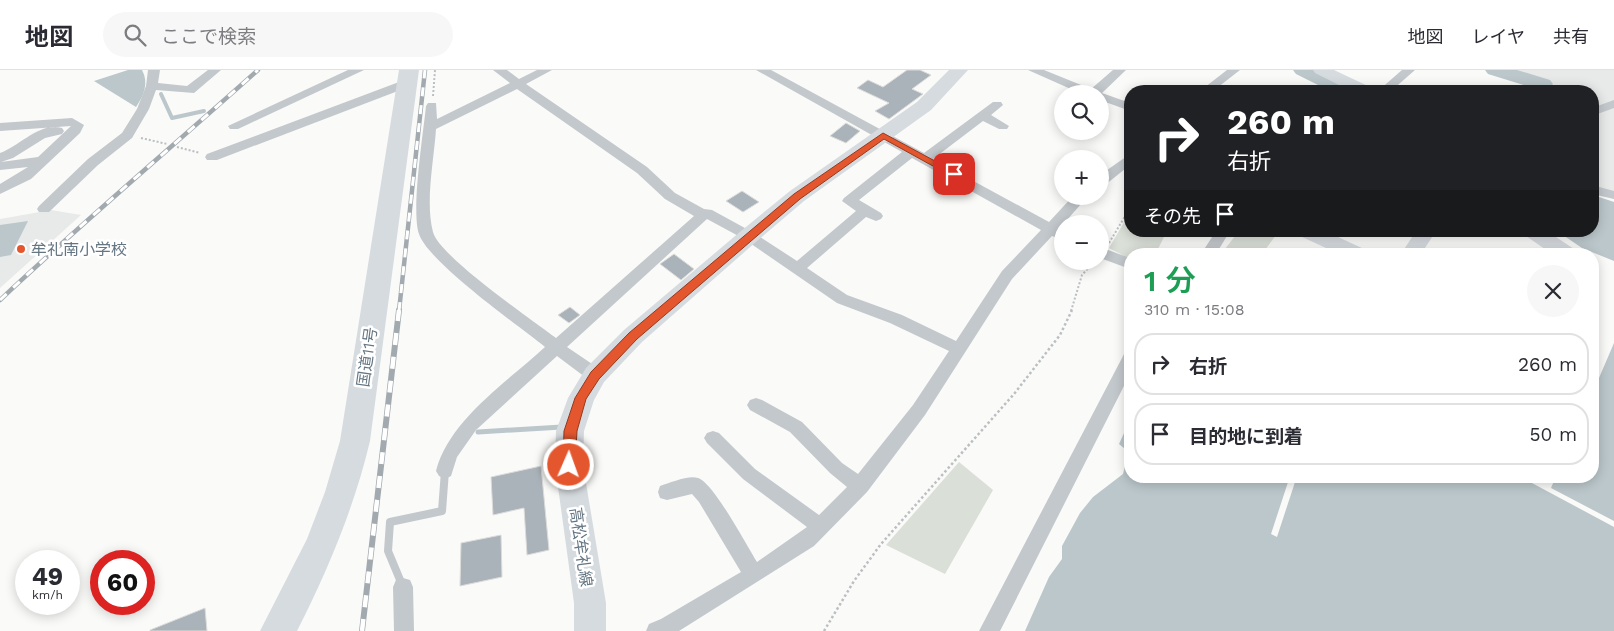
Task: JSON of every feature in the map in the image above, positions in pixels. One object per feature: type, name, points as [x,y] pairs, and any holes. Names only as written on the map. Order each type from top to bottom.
[{"type":"highway","name":"国道11号","points":[[278,631],[323,542],[343,489],[355,441],[408,76]]},
{"type":"main road","name":"高松牟礼線","points":[[590,631],[590,604],[569,465],[570,431],[581,398],[595,376],[633,336],[749,236],[797,196],[924,106],[959,70]]},
{"type":"street","points":[[44,209],[93,162],[127,134],[143,108],[152,86],[154,70]]},
{"type":"street","points":[[152,86],[190,90],[215,70]]},
{"type":"street","points":[[234,126],[358,70]]},
{"type":"street","points":[[499,70],[572,123],[642,170],[670,196],[703,216]]},
{"type":"street","points":[[431,127],[546,70]]},
{"type":"street","points":[[762,70],[926,158],[1054,231]]},
{"type":"street","points":[[1034,70],[1071,85]]},
{"type":"street","points":[[1103,85],[1120,70]]},
{"type":"street","points":[[1214,85],[1234,70]]},
{"type":"street","points":[[1321,70],[1352,85]]},
{"type":"street","points":[[1391,85],[1409,70]]},
{"type":"street","points":[[212,157],[408,76]]},
{"type":"street","points":[[1109,99],[1124,105]]},
{"type":"street","points":[[1599,109],[1614,104]]},
{"type":"street","points":[[926,158],[997,105]]},
{"type":"street","points":[[432,106],[423,216],[426,235],[442,256],[595,376]]},
{"type":"street","points":[[982,116],[1003,126]]},
{"type":"street","points":[[0,127],[72,122],[78,126],[26,176],[0,190]]},
{"type":"street","points":[[0,158],[15,152],[38,134],[57,130],[71,134]]},
{"type":"street","points":[[797,269],[870,212],[848,201],[912,151]]},
{"type":"street","points":[[0,166],[42,161]]},
{"type":"street","points":[[1109,175],[1124,165]]},
{"type":"street","points":[[1599,191],[1614,195]]},
{"type":"street","points":[[445,471],[449,455],[470,425],[707,213],[749,236],[842,299],[896,319],[958,349]]},
{"type":"street","points":[[656,631],[667,627],[754,575],[807,540],[860,486],[919,410],[1007,275],[1054,234]]},
{"type":"street","points":[[1212,248],[1219,237]]},
{"type":"street","points":[[1320,237],[1344,248]]},
{"type":"street","points":[[1415,248],[1422,237]]},
{"type":"street","points":[[1542,237],[1558,248]]},
{"type":"street","points":[[1109,258],[1124,262]]},
{"type":"street","points":[[989,631],[1124,370]]},
{"type":"street","points":[[756,405],[796,427],[836,468],[860,486]]},
{"type":"street","points":[[713,438],[749,474],[820,526]]},
{"type":"street","points":[[667,492],[695,485],[706,496],[754,575]]},
{"type":"street","points":[[403,587],[404,631]]},
{"type":"lane","points":[[403,587],[388,551],[390,522],[442,511],[445,471]]},
{"type":"path","points":[[432,106],[435,70]]},
{"type":"path","points":[[127,134],[167,144]]},
{"type":"path","points":[[177,147],[212,157]]},
{"type":"path","points":[[1109,240],[1124,217]]},
{"type":"path","points":[[824,631],[854,581],[881,544],[1014,394],[1060,336],[1070,316],[1082,275],[1086,270]]},
{"type":"shaded area","points":[[128,70],[142,70],[144,75],[143,93],[136,107],[94,81]]},
{"type":"shaded area","points":[[1498,70],[1614,70],[1614,199],[1599,194],[1599,85],[1542,85],[1543,84]]},
{"type":"shaded area","points":[[1599,197],[1614,202],[1614,261],[1599,255],[1599,248],[1582,248],[1566,237],[1599,237]]},
{"type":"shaded area","name":"牟礼南小学校","points":[[51,210],[81,215],[0,288],[0,219]]},
{"type":"shaded area","points":[[28,221],[11,255],[0,257],[0,225]]},
{"type":"shaded area","points":[[1124,222],[1124,237],[1164,237],[1158,248],[1124,248],[1124,256],[1109,248]]},
{"type":"shaded area","points":[[1234,237],[1275,237],[1266,248],[1226,248]]},
{"type":"shaded area","points":[[1614,343],[1614,521],[1551,488],[1553,483],[1599,483],[1599,378]]},
{"type":"shaded area","points":[[1124,433],[1124,448],[1119,444]]},
{"type":"shaded area","points":[[959,462],[993,490],[945,574],[886,545]]},
{"type":"shaded area","points":[[1124,470],[1124,483],[1288,483],[1271,534],[1277,537],[1295,483],[1532,483],[1614,527],[1614,631],[1025,631],[1049,577],[1062,559],[1062,546],[1080,513],[1093,497],[1123,474]]},
{"type":"building","points":[[907,70],[920,70],[931,75],[912,89],[923,94],[889,119],[875,111],[889,103],[857,88],[868,80],[883,87]]},
{"type":"building","points":[[846,123],[860,131],[846,143],[830,136]]},
{"type":"building","points":[[742,191],[759,202],[743,212],[726,201]]},
{"type":"building","points":[[674,254],[694,269],[681,280],[660,264]]},
{"type":"building","points":[[570,307],[580,315],[569,323],[558,315]]},
{"type":"building","points":[[541,466],[549,550],[527,555],[524,508],[493,515],[491,477]]},
{"type":"building","points":[[501,535],[502,577],[460,586],[461,543]]},
{"type":"building","points":[[205,608],[207,631],[150,631],[150,630]]},
{"type":"waterway","points":[[1303,70],[1333,85]]},
{"type":"waterway","points":[[1495,70],[1543,84],[1542,85]]},
{"type":"waterway","points":[[161,94],[172,118],[204,111]]},
{"type":"waterway","points":[[478,432],[562,427]]},
{"type":"railway","points":[[0,300],[258,70]]},
{"type":"railway","points":[[399,311],[425,70]]},
{"type":"railway","points":[[362,631],[399,310]]},
{"type":"place","name":"牟礼南小学校","points":[[21,249]]},
{"type":"route","points":[[569,465],[570,431],[581,398],[609,358],[797,196],[883,136],[954,174]]}]
